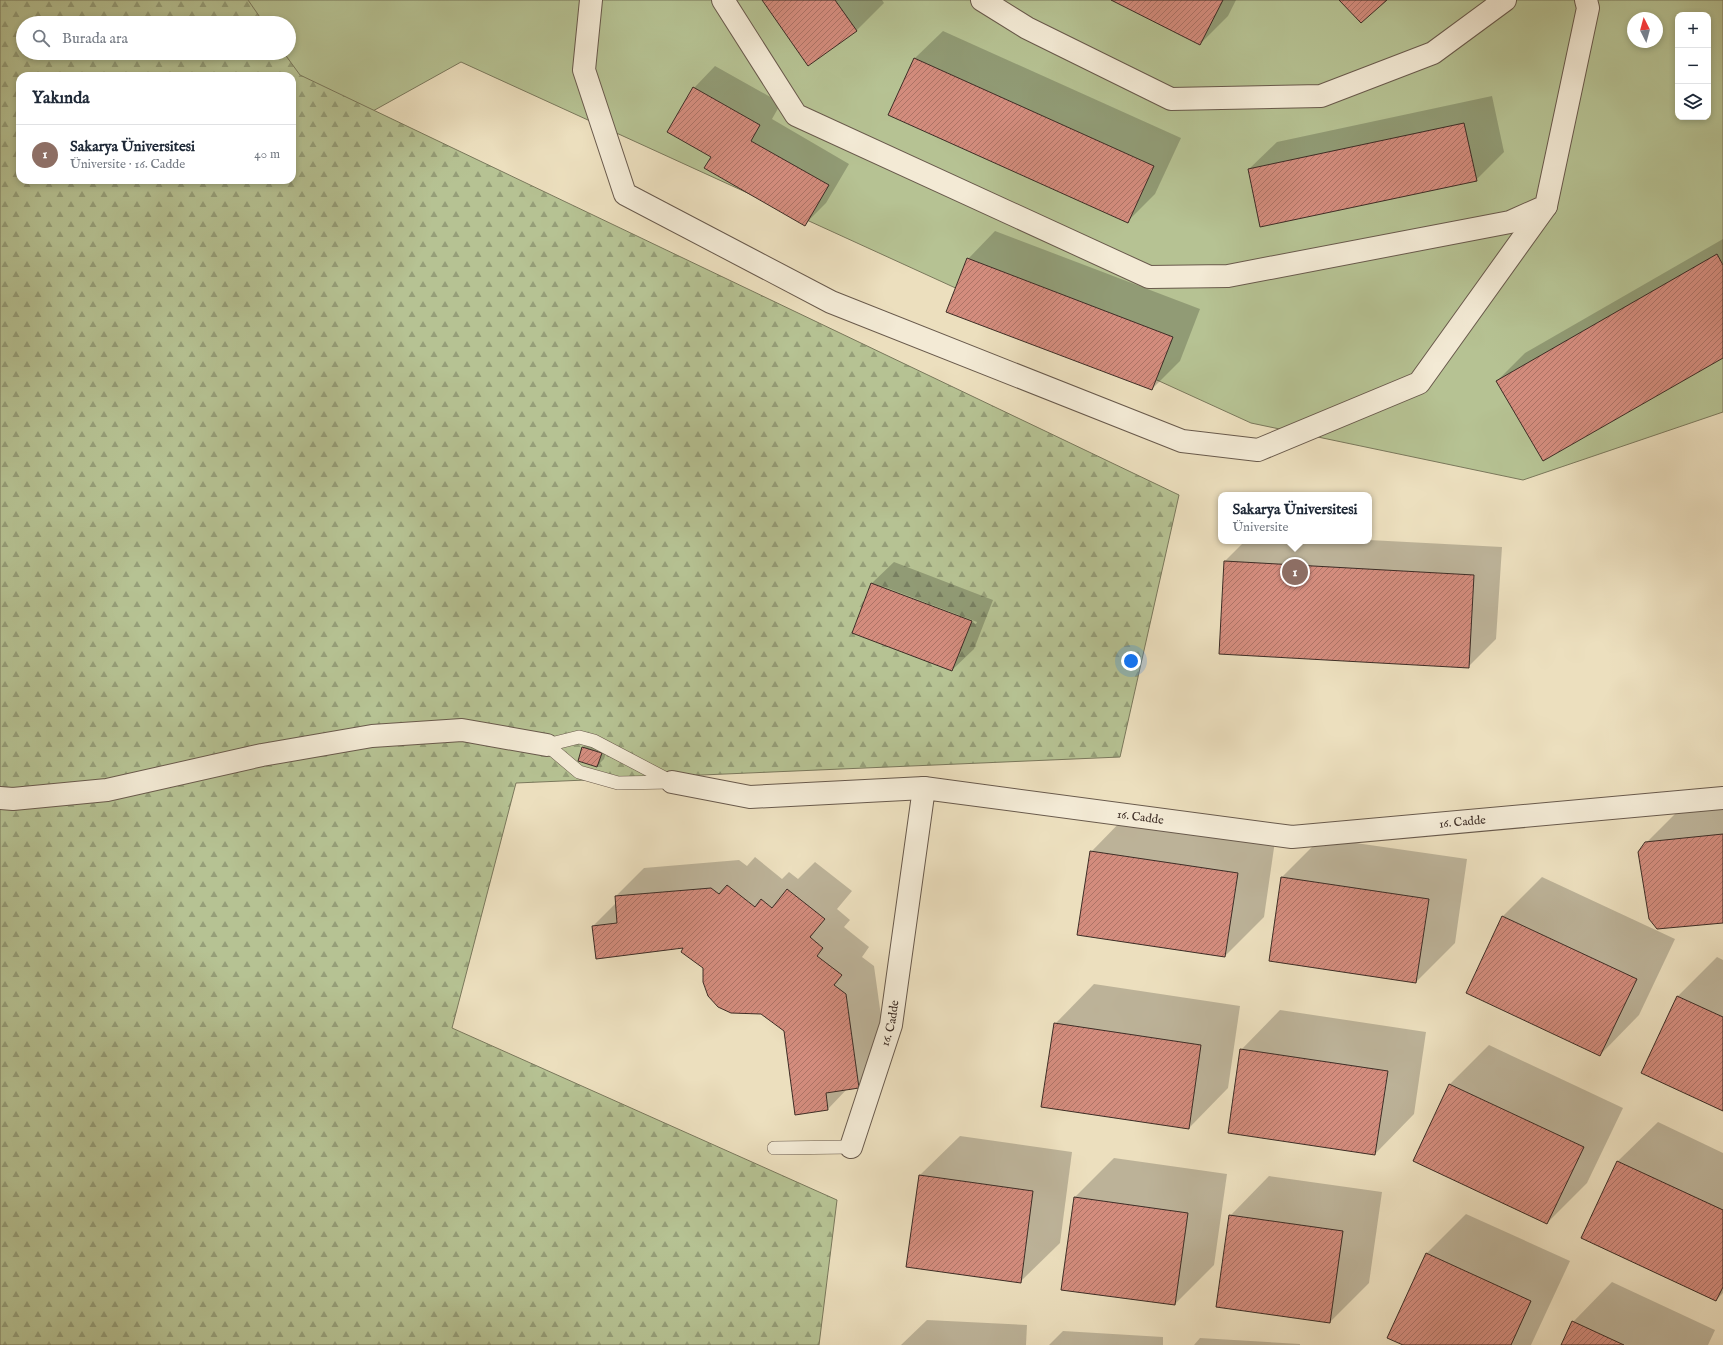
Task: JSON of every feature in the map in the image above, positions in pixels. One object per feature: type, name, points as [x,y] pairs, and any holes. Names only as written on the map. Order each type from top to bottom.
[{"type":"street","points":[[591,0],[584,70],[625,194],[831,302],[1182,441],[1258,450],[1419,383],[1546,206],[1588,8],[1586,0]]},
{"type":"street","points":[[723,0],[796,115],[1149,277],[1228,276],[1510,222],[1546,206]]},
{"type":"street","points":[[982,0],[1027,28],[1171,99],[1321,96],[1433,54],[1505,0]]},
{"type":"street","points":[[0,798],[13,799],[108,790],[262,755],[372,736],[462,730],[547,745]]},
{"type":"street","points":[[672,782],[750,797],[924,788]]},
{"type":"street","name":"16. Cadde","points":[[851,1147],[891,1025],[924,788],[1292,837],[1723,798]]},
{"type":"lane","points":[[547,745],[578,737],[594,741],[672,782]]},
{"type":"lane","points":[[547,745],[579,772],[618,783],[672,782]]},
{"type":"lane","points":[[774,1148],[851,1147]]},
{"type":"green space","points":[[0,0],[1723,0],[1723,412],[1523,480],[1251,423],[461,62],[296,154],[296,72],[16,72],[16,184],[19,184],[0,303]]},
{"type":"green space","points":[[0,0],[248,0],[259,16],[16,16],[16,60],[289,60],[300,75],[1179,495],[1120,757],[516,783],[452,1028],[837,1200],[819,1345],[0,1345]]},
{"type":"building","points":[[762,0],[835,0],[857,31],[808,66]]},
{"type":"building","points":[[1111,0],[1223,0],[1200,45]]},
{"type":"building","points":[[1339,0],[1387,0],[1361,23]]},
{"type":"building","points":[[914,58],[1154,166],[1128,223],[888,115]]},
{"type":"building","points":[[693,87],[760,125],[751,141],[829,185],[805,226],[704,168],[711,157],[667,132]]},
{"type":"building","points":[[1464,123],[1477,181],[1260,227],[1248,169]]},
{"type":"building","points":[[1717,254],[1723,265],[1723,358],[1543,461],[1496,381]]},
{"type":"building","points":[[967,258],[1173,337],[1152,390],[946,312]]},
{"type":"building","points":[[1224,561],[1474,575],[1469,668],[1219,654]]},
{"type":"building","points":[[871,583],[972,621],[952,671],[852,633]]},
{"type":"building","points":[[582,747],[602,753],[597,767],[578,761]]},
{"type":"building","points":[[1723,834],[1723,923],[1657,929],[1649,919],[1638,852],[1645,842]]},
{"type":"building","points":[[1090,851],[1238,873],[1225,957],[1077,935]]},
{"type":"building","points":[[1281,877],[1429,899],[1416,983],[1269,961]]},
{"type":"building","points":[[727,885],[755,907],[761,899],[772,908],[787,889],[825,919],[810,937],[823,948],[817,956],[842,975],[834,985],[846,994],[859,1088],[826,1093],[828,1110],[795,1115],[784,1031],[761,1014],[731,1013],[718,1007],[708,996],[703,982],[703,968],[681,952],[683,948],[596,959],[592,926],[617,923],[615,896],[711,888],[719,894]]},
{"type":"building","points":[[1502,916],[1637,979],[1600,1056],[1466,993]]},
{"type":"building","points":[[1677,996],[1723,1017],[1723,1111],[1641,1073]]},
{"type":"building","points":[[1054,1023],[1201,1045],[1189,1129],[1041,1107]]},
{"type":"building","points":[[1240,1049],[1388,1071],[1375,1155],[1228,1133]]},
{"type":"building","points":[[1449,1084],[1584,1147],[1547,1224],[1413,1161]]},
{"type":"building","points":[[1617,1161],[1723,1210],[1723,1287],[1716,1301],[1581,1238]]},
{"type":"building","points":[[919,1175],[1033,1191],[1021,1283],[906,1267]]},
{"type":"building","points":[[1074,1197],[1188,1213],[1175,1305],[1061,1290]]},
{"type":"building","points":[[1229,1215],[1343,1231],[1330,1323],[1216,1307]]},
{"type":"building","points":[[1426,1253],[1531,1301],[1511,1345],[1403,1345],[1387,1338]]},
{"type":"building","points":[[1572,1321],[1624,1345],[1561,1345]]},
{"type":"place","name":"Sakarya Üniversitesi","points":[[1295,572]]}]
